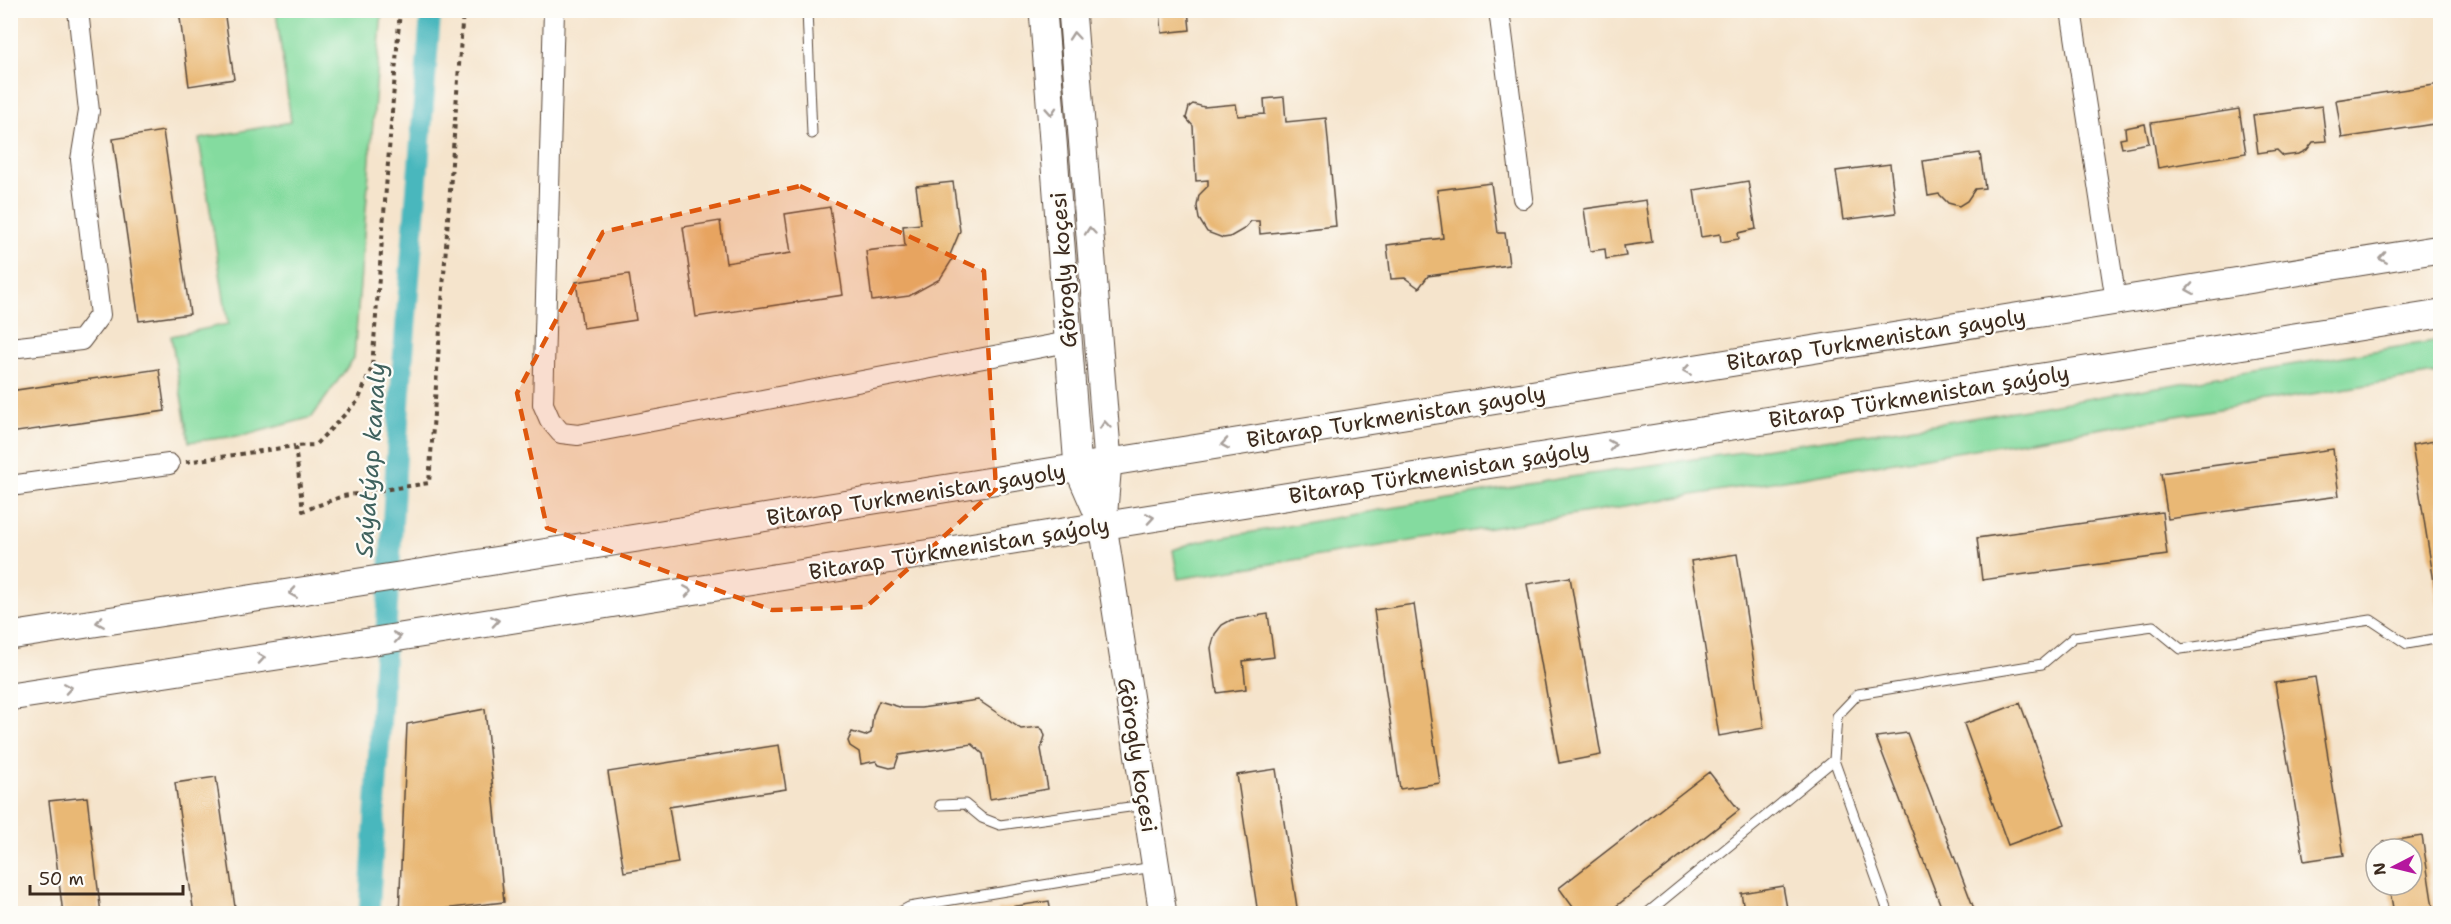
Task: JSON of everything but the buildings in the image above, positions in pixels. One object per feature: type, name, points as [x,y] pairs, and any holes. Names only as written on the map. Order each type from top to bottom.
[{"type":"main road","name":"Görogly koçesi","points":[[1043,10],[1078,468],[1103,525]]},
{"type":"main road","name":"Görogly koçesi","points":[[1072,10],[1108,462],[1103,525],[1163,914]]},
{"type":"main road","name":"Bitarap Turkmenistan şayoly","points":[[10,636],[431,572],[2440,249]]},
{"type":"main road","name":"Bitarap Türkmenistan şaýoly","points":[[10,697],[2440,314]]},
{"type":"street","points":[[10,348],[81,340],[100,315],[81,160],[89,111],[78,10]]},
{"type":"street","points":[[554,10],[543,404],[550,420],[561,433],[578,435],[1068,342]]},
{"type":"street","points":[[1499,10],[1523,198]]},
{"type":"street","points":[[2072,10],[2116,301]]},
{"type":"street","points":[[10,486],[169,464]]},
{"type":"lane","points":[[807,10],[812,134]]},
{"type":"lane","points":[[1889,914],[1834,760],[1837,716],[1858,694],[2042,664],[2074,637],[2153,626],[2181,649],[2371,620],[2407,644],[2440,638]]},
{"type":"lane","points":[[1646,914],[1834,760]]},
{"type":"lane","points":[[940,805],[965,804],[982,818],[1000,825],[1146,805]]},
{"type":"lane","points":[[896,914],[909,907],[1156,867]]},
{"type":"path","points":[[169,464],[315,445],[358,401],[372,367],[400,10]]},
{"type":"path","points":[[295,446],[303,511],[343,496],[429,483],[463,10]]},
{"type":"highlighted area","points":[[800,186],[984,271],[996,489],[866,607],[772,610],[547,528],[517,393],[603,232]]},
{"type":"green space","points":[[276,11],[382,11],[354,358],[312,417],[246,435],[189,442],[171,336],[228,324],[199,139],[291,122]]},
{"type":"green space","points":[[2440,340],[2440,373],[1178,579],[1173,550],[1195,542],[1564,478],[1948,422]]},
{"type":"waterway","name":"Saýatýap kanaly","points":[[369,914],[400,397],[431,10]]}]
